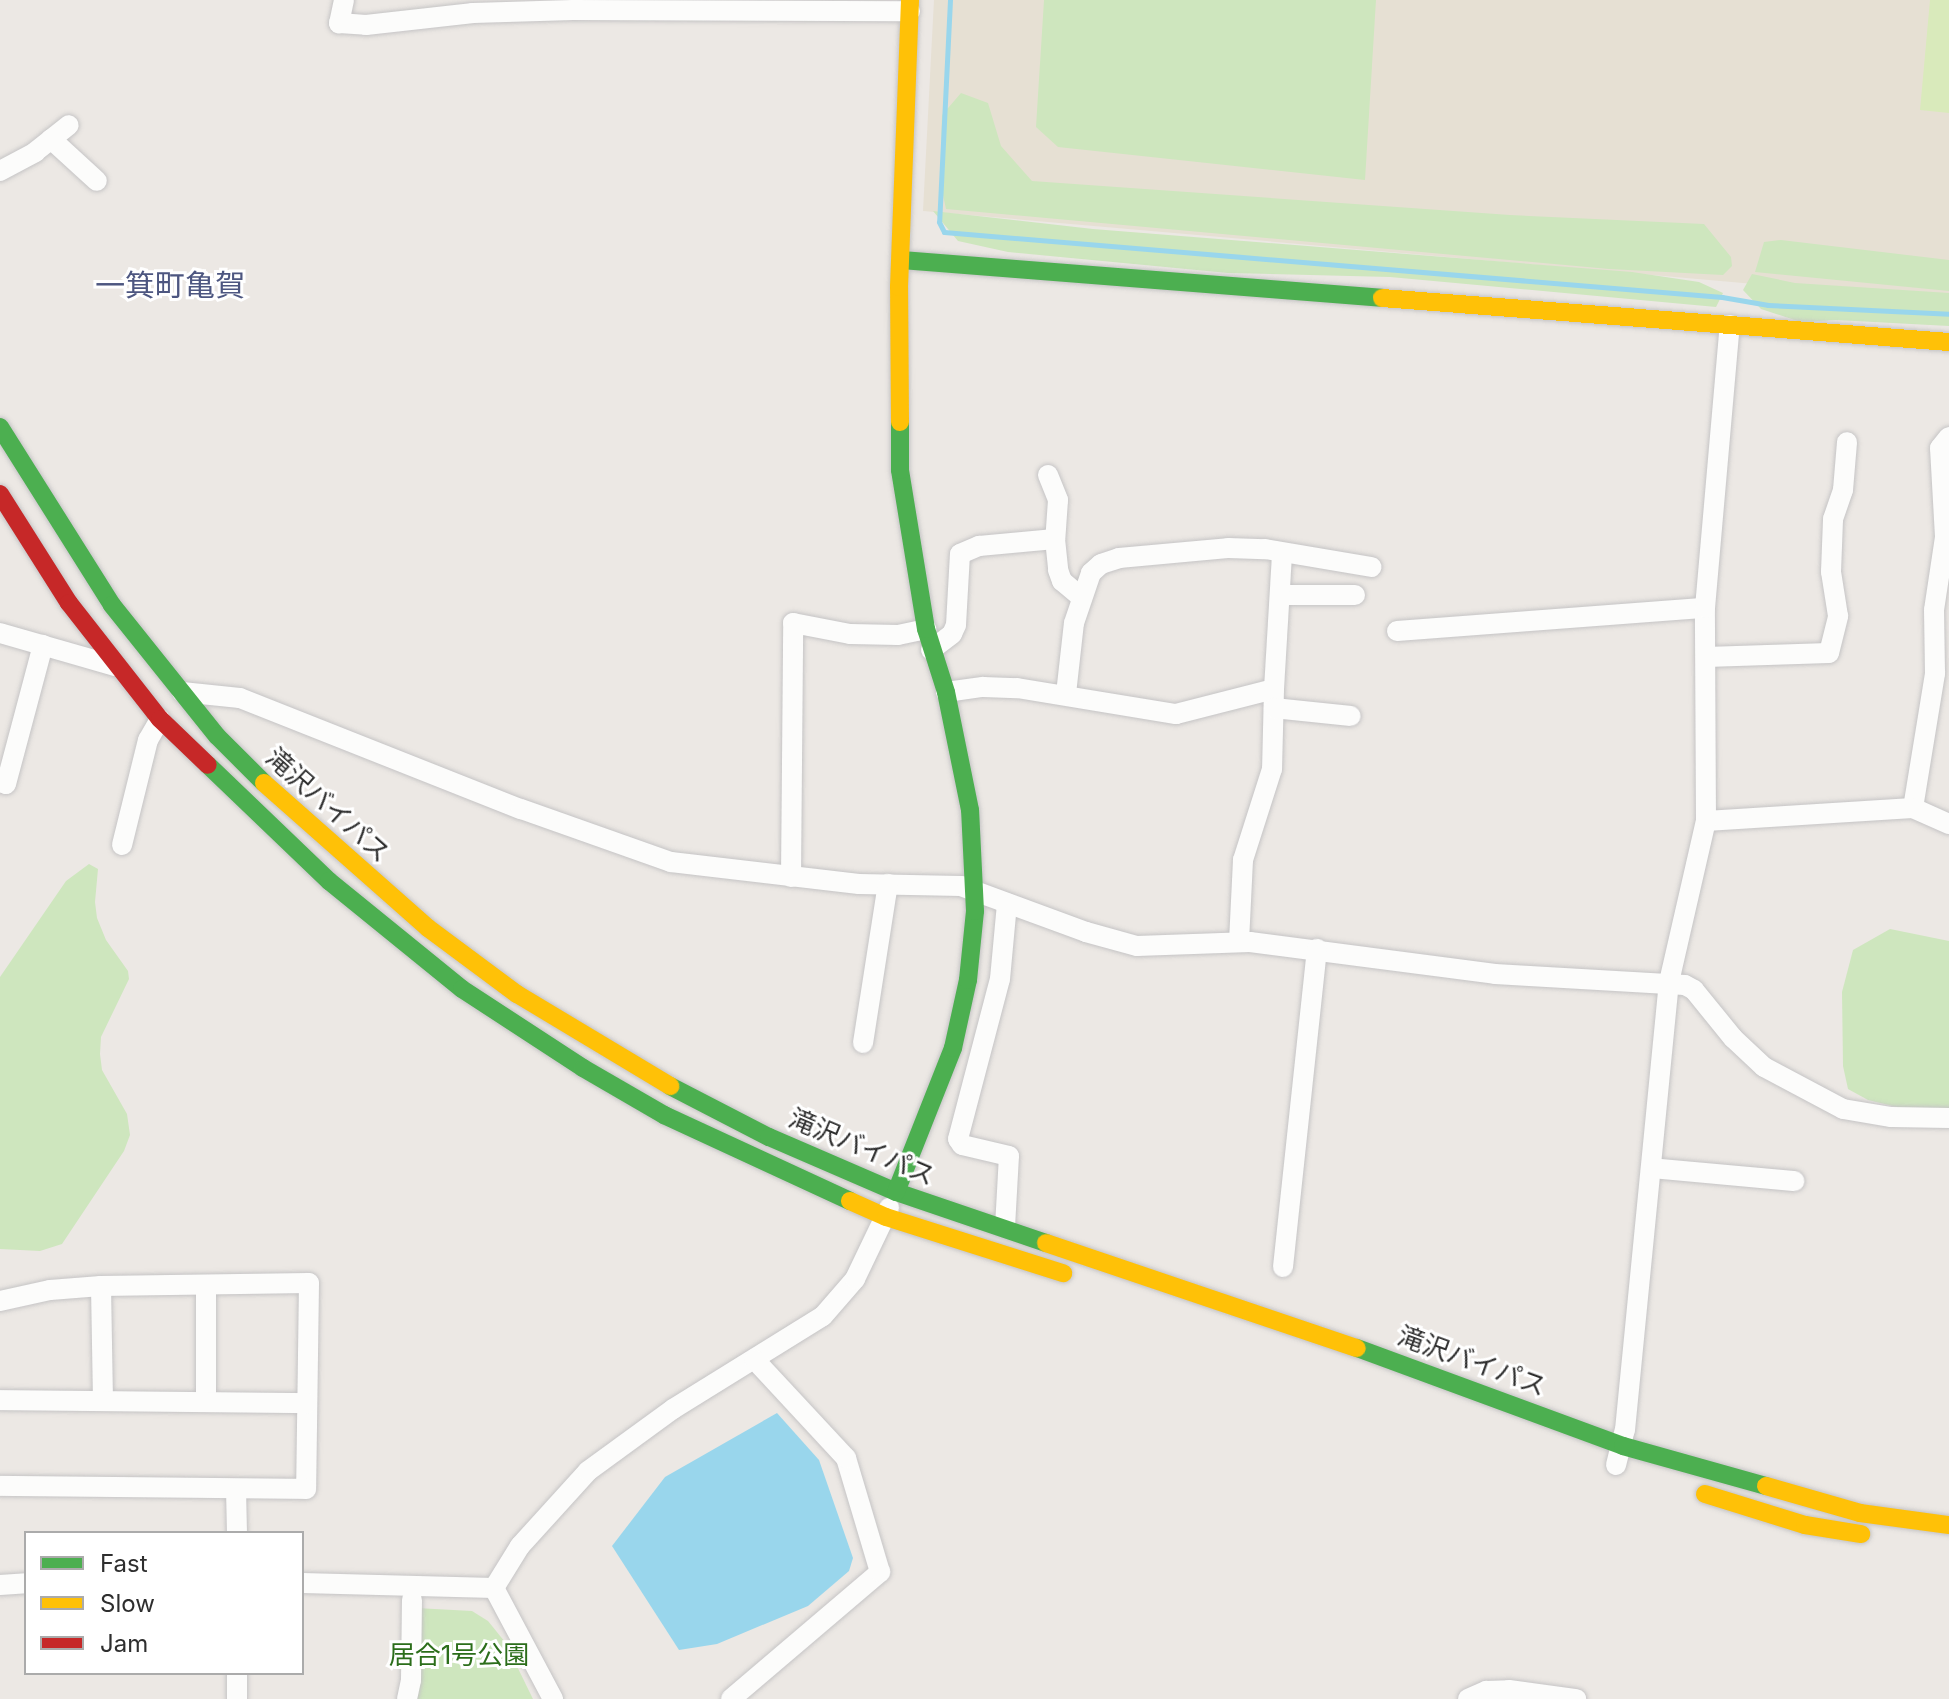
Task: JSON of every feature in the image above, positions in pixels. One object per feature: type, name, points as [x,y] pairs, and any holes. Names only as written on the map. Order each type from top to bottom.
[{"type":"main road","points":[[896,1192],[953,1048],[971,961],[975,890],[970,810],[946,692],[926,629],[900,470],[901,260],[910,5]]},
{"type":"main road","points":[[901,260],[1949,342]]},
{"type":"main road","name":"滝沢バイパス","points":[[0,427],[49,510],[112,605],[217,736],[340,854],[517,994],[674,1089],[769,1137],[896,1192],[1426,1371],[1613,1457],[1641,1474]]},
{"type":"main road","name":"滝沢バイパス","points":[[0,494],[69,603],[160,719],[329,881],[462,989],[583,1068],[664,1115],[886,1217],[1078,1278]]},
{"type":"main road","name":"滝沢バイパス","points":[[1613,1457],[1860,1513],[1949,1525]]},
{"type":"main road","points":[[1686,1488],[1805,1525],[1880,1538]]},
{"type":"street","points":[[344,0],[339,23],[366,25],[472,6],[910,5]]},
{"type":"street","points":[[0,171],[69,125]]},
{"type":"street","points":[[51,139],[97,181]]},
{"type":"street","points":[[1613,1457],[1651,1168],[1669,982],[1706,821],[1705,608],[1730,325]]},
{"type":"street","points":[[1913,808],[1935,673],[1934,610],[1945,537],[1940,448],[1949,437]]},
{"type":"street","points":[[1706,657],[1829,653],[1838,616],[1831,572],[1833,519],[1843,490],[1847,442]]},
{"type":"street","points":[[1048,475],[1058,500],[1055,539],[1062,581],[1081,597]]},
{"type":"street","points":[[931,650],[952,634],[956,625],[960,554],[979,546],[1055,539]]},
{"type":"street","points":[[1066,694],[1074,623],[1081,597],[1091,573],[1119,558],[1228,548],[1265,549],[1282,555],[1371,567]]},
{"type":"street","points":[[1239,942],[1243,860],[1272,769],[1282,555]]},
{"type":"street","points":[[1280,595],[1355,595]]},
{"type":"street","points":[[1397,631],[1705,608]]},
{"type":"street","points":[[791,877],[793,623],[850,634],[898,635],[926,629]]},
{"type":"street","points":[[0,633],[119,667]]},
{"type":"street","points":[[0,782],[6,784],[43,645]]},
{"type":"street","points":[[946,692],[983,687],[1066,694],[1176,714],[1274,699],[1351,716]]},
{"type":"street","points":[[182,692],[240,698],[521,809],[671,862],[791,877],[961,886],[1137,946],[1239,942],[1317,949],[1495,974],[1669,982],[1694,990],[1733,1038],[1764,1067],[1843,1109],[1891,1117],[1949,1118]]},
{"type":"street","points":[[122,845],[148,740],[160,719]]},
{"type":"street","points":[[1706,821],[1913,808],[1949,824]]},
{"type":"street","points":[[863,1043],[888,884]]},
{"type":"street","points":[[1005,1227],[1009,1156],[962,1145],[958,1139],[1000,979],[1007,903]]},
{"type":"street","points":[[1283,1267],[1317,949]]},
{"type":"street","points":[[1651,1168],[1794,1181]]},
{"type":"street","points":[[494,1588],[520,1546],[588,1471],[673,1409],[823,1316],[855,1279],[896,1192]]},
{"type":"street","points":[[0,1301],[50,1290],[101,1286],[309,1283],[306,1489],[0,1486]]},
{"type":"street","points":[[206,1285],[206,1401]]},
{"type":"street","points":[[101,1286],[103,1400]]},
{"type":"street","points":[[731,1699],[880,1572],[881,1565],[846,1458],[755,1360]]},
{"type":"street","points":[[0,1400],[307,1403]]},
{"type":"street","points":[[236,1489],[237,1531]]},
{"type":"street","points":[[0,1585],[24,1583]]},
{"type":"street","points":[[304,1583],[494,1588]]},
{"type":"street","points":[[494,1588],[553,1699]]},
{"type":"street","points":[[407,1699],[411,1680],[412,1600]]},
{"type":"street","points":[[237,1675],[237,1699]]},
{"type":"street","points":[[1468,1699],[1490,1695],[1576,1699]]},
{"type":"shaded area","points":[[934,0],[1949,0],[1949,301],[923,211]]},
{"type":"green space","points":[[1044,0],[1376,0],[1365,180],[1058,147],[1036,127]]},
{"type":"green space","points":[[1930,0],[1949,0],[1949,113],[1920,110]]},
{"type":"green space","points":[[961,93],[988,103],[1001,146],[1032,181],[1510,215],[1704,224],[1731,257],[1732,266],[1723,275],[1609,269],[946,209],[940,181],[942,115]]},
{"type":"green space","points":[[933,211],[1093,229],[1632,272],[1699,282],[1723,293],[1716,307],[1390,277],[1228,273],[1008,252],[958,241]]},
{"type":"green space","points":[[1781,240],[1949,260],[1949,291],[1755,272],[1764,242]]},
{"type":"green space","points":[[1752,274],[1795,283],[1949,293],[1949,326],[1836,320],[1801,322],[1761,309],[1743,290]]},
{"type":"green space","points":[[89,864],[98,869],[97,918],[106,940],[128,971],[129,979],[101,1037],[100,1054],[102,1070],[127,1114],[130,1135],[124,1151],[62,1244],[40,1251],[0,1249],[0,977],[66,881]]},
{"type":"green space","points":[[1890,929],[1949,941],[1949,1112],[1901,1108],[1868,1100],[1848,1089],[1843,1066],[1842,992],[1853,950]]},
{"type":"green space","name":"居合1号公園","points":[[416,1608],[472,1611],[488,1621],[505,1642],[533,1699],[409,1699]]},
{"type":"water","points":[[777,1413],[819,1460],[853,1558],[849,1571],[808,1606],[717,1644],[679,1650],[612,1546],[665,1477]]},
{"type":"waterway","points":[[950,0],[939,222],[944,232],[1722,297],[1768,305],[1949,314]]},
{"type":"traffic: fast","points":[[901,260],[1382,298]]},
{"type":"traffic: fast","points":[[896,1192],[953,1048],[968,980],[975,911],[970,810],[946,692],[926,629],[900,470],[900,422]]},
{"type":"traffic: fast","points":[[0,427],[112,605],[217,736],[264,783]]},
{"type":"traffic: fast","points":[[208,765],[329,881],[462,989],[583,1068],[664,1115],[850,1201]]},
{"type":"traffic: fast","points":[[670,1086],[769,1137],[896,1192],[1046,1243]]},
{"type":"traffic: fast","points":[[1357,1348],[1623,1446],[1766,1486]]},
{"type":"traffic: slow","points":[[900,422],[899,287],[910,0]]},
{"type":"traffic: slow","points":[[1382,298],[1949,342]]},
{"type":"traffic: slow","points":[[264,783],[428,928],[517,994],[670,1086]]},
{"type":"traffic: slow","points":[[850,1201],[886,1217],[1063,1273]]},
{"type":"traffic: slow","points":[[1046,1243],[1357,1348]]},
{"type":"traffic: slow","points":[[1766,1486],[1860,1513],[1949,1525]]},
{"type":"traffic: slow","points":[[1705,1494],[1805,1525],[1861,1534]]},
{"type":"traffic: jam","points":[[0,494],[69,603],[160,719],[208,765]]},
{"type":"district","name":"一箕町亀賀","points":[[170,285]]}]
